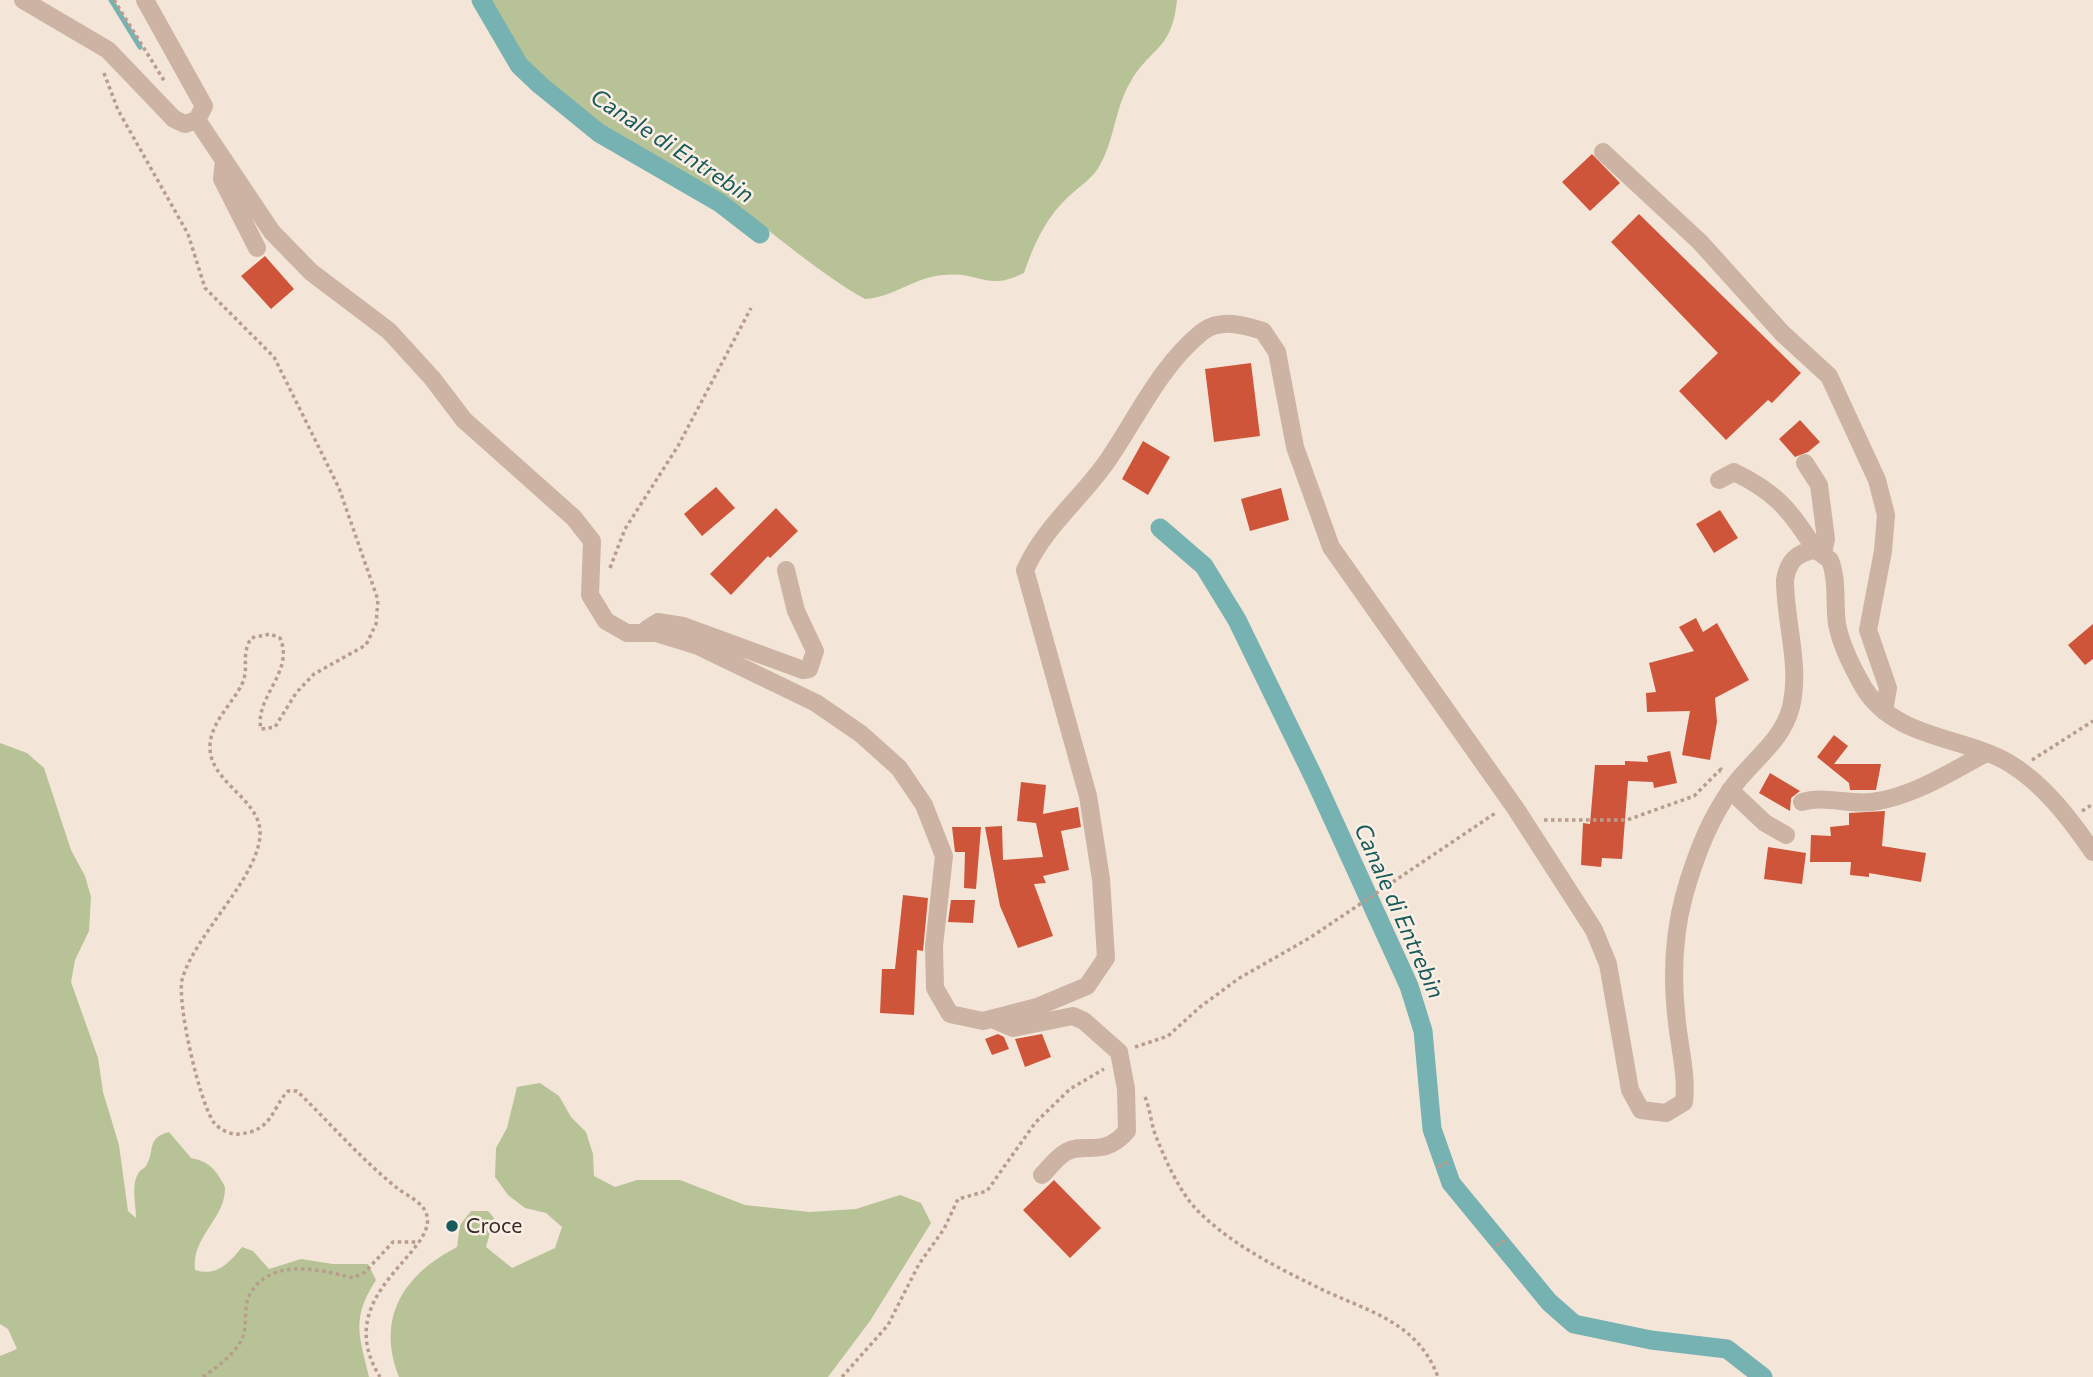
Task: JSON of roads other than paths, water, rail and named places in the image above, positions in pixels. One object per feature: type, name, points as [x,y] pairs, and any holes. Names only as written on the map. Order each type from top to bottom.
[{"type":"street","points":[[23,0],[108,50],[174,119],[186,124],[197,120],[204,106],[145,0]]},
{"type":"street","points":[[197,120],[272,233],[311,272],[389,331],[432,377],[464,420],[574,518],[592,541],[590,594],[606,621],[627,633],[656,633],[698,646],[816,702],[861,734],[899,768],[924,805],[944,856],[934,946],[935,988],[950,1014],[983,1021],[1037,1007],[1087,986],[1105,958],[1101,879],[1088,796],[1025,570],[1036,545],[1107,461],[1159,378],[1204,330],[1234,322],[1263,331],[1278,352],[1295,447],[1331,547],[1516,810],[1594,930],[1608,964],[1630,1090],[1641,1110],[1666,1113],[1684,1102],[1686,1079],[1674,982],[1676,938],[1685,895],[1724,784],[1770,746],[1783,729],[1790,709],[1794,662],[1785,580],[1792,559],[1816,552],[1825,539],[1819,485],[1805,463]]},
{"type":"street","points":[[1603,152],[1700,242],[1782,333],[1815,360],[1829,376],[1877,480],[1886,515],[1883,551],[1868,630],[1888,688],[1884,711]]},
{"type":"street","points":[[225,160],[222,179],[257,248]]},
{"type":"street","points":[[1719,480],[1734,472],[1766,488],[1795,518],[1816,552],[1833,569],[1838,626],[1846,652],[1865,689],[1884,711],[1913,728],[1986,753],[2021,771],[2053,800],[2093,852]]},
{"type":"street","points":[[641,633],[658,622],[683,626],[803,670],[809,669],[815,651],[796,611],[786,570]]},
{"type":"street","points":[[1802,802],[1813,799],[1870,803],[1889,799],[1905,794],[1986,753]]},
{"type":"street","points":[[1724,784],[1765,823],[1786,835]]},
{"type":"street","points":[[992,1019],[1013,1028],[1073,1016],[1084,1021],[1119,1052],[1126,1089],[1127,1131],[1118,1142],[1102,1148],[1067,1150],[1042,1175]]},
{"type":"waterway","points":[[111,0],[140,47]]},
{"type":"waterway","name":"Canale di Entrebin","points":[[481,0],[519,65],[540,85],[599,133],[720,203],[760,234]]},
{"type":"waterway","name":"Canale di Entrebin","points":[[1160,528],[1204,566],[1237,620],[1315,780],[1409,986],[1423,1031],[1432,1129],[1451,1183],[1549,1302],[1574,1324],[1651,1340],[1727,1349],[1763,1377]]},
{"type":"place","name":"Croce","points":[[452,1226]]}]
